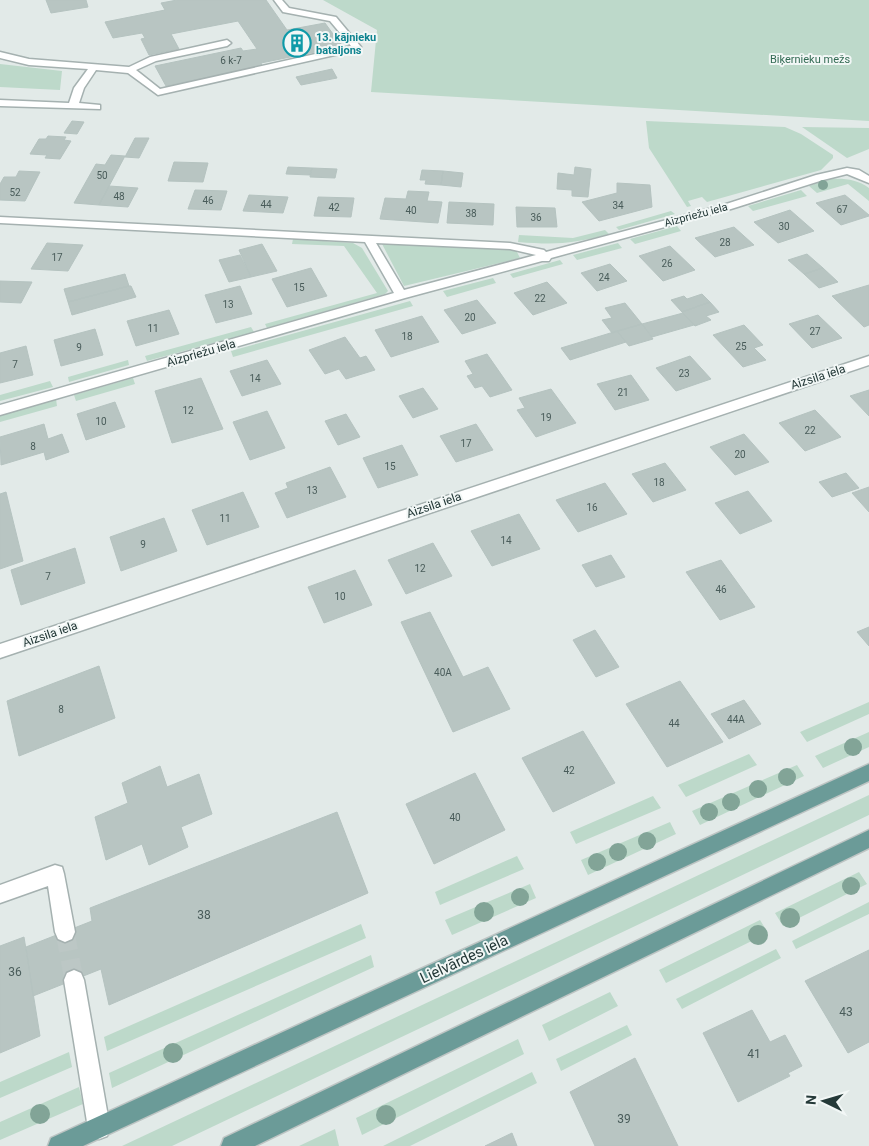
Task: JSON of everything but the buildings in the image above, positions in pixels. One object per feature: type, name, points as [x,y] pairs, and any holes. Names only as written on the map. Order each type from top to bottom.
[{"type":"main road","name":"Lielvārdes iela","points":[[59,1146],[869,772]]},
{"type":"main road","points":[[232,1146],[869,840]]},
{"type":"street","points":[[130,70],[158,92],[357,47],[332,18],[286,10],[278,0]]},
{"type":"street","points":[[0,55],[29,62],[130,70],[153,58],[227,43]]},
{"type":"street","points":[[73,106],[79,88],[94,67]]},
{"type":"street","points":[[0,103],[97,107]]},
{"type":"street","name":"Aizpriežu iela","points":[[0,410],[401,296],[727,207],[798,183],[847,171],[855,172],[869,180]]},
{"type":"street","points":[[0,220],[510,246],[540,252],[545,258]]},
{"type":"street","points":[[370,238],[371,246],[401,296]]},
{"type":"street","name":"Aizsila iela","points":[[0,651],[869,360]]},
{"type":"street","points":[[0,894],[55,874],[65,932]]},
{"type":"street","points":[[74,980],[99,1128]]},
{"type":"green space","name":"Biķernieku mežs","points":[[323,0],[869,0],[869,121],[371,92],[377,30]]},
{"type":"green space","points":[[0,64],[62,71],[60,90],[0,87]]},
{"type":"green space","points":[[646,121],[785,127],[801,134],[833,155],[833,158],[821,170],[707,202],[702,197],[688,201],[691,206],[687,207],[649,148]]},
{"type":"green space","points":[[802,127],[869,128],[869,149],[847,158]]},
{"type":"green space","points":[[829,179],[850,180],[864,185],[869,188],[869,201],[848,184],[817,193],[809,186]]},
{"type":"green space","points":[[801,190],[807,196],[753,211],[748,206]]},
{"type":"green space","points":[[671,211],[675,214],[619,230],[616,227]]},
{"type":"green space","points":[[677,226],[681,231],[635,244],[630,239]]},
{"type":"green space","points":[[605,230],[609,234],[574,242],[518,242],[519,235],[573,238]]},
{"type":"green space","points":[[293,239],[353,243],[362,248],[388,291],[385,294],[267,328],[265,324],[377,293],[344,246],[292,244]]},
{"type":"green space","points":[[381,242],[516,250],[520,258],[404,286]]},
{"type":"green space","points":[[618,243],[622,248],[577,260],[573,255]]},
{"type":"green space","points":[[560,260],[563,264],[513,278],[510,274]]},
{"type":"green space","points":[[493,278],[496,283],[447,297],[443,291]]},
{"type":"green space","points":[[410,301],[413,306],[233,357],[231,351]]},
{"type":"green space","points":[[251,327],[254,332],[147,361],[145,356]]},
{"type":"green space","points":[[128,360],[129,365],[69,382],[68,377]]},
{"type":"green space","points":[[133,378],[135,384],[76,401],[74,395]]},
{"type":"green space","points":[[50,381],[53,387],[0,401],[0,395]]},
{"type":"green space","points":[[56,399],[57,406],[0,422],[0,414]]},
{"type":"green space","points":[[869,702],[869,714],[807,742],[800,732]]},
{"type":"green space","points":[[869,732],[869,747],[823,768],[815,756]]},
{"type":"green space","points":[[749,754],[757,765],[686,797],[678,785]]},
{"type":"green space","points":[[797,765],[804,776],[700,825],[692,811]]},
{"type":"green space","points":[[869,795],[869,815],[172,1146],[122,1146]]},
{"type":"green space","points":[[653,796],[661,808],[576,844],[570,832]]},
{"type":"green space","points":[[670,822],[676,834],[588,875],[581,860]]},
{"type":"green space","points":[[517,856],[524,869],[440,905],[435,892]]},
{"type":"green space","points":[[859,872],[867,884],[783,926],[775,913]]},
{"type":"green space","points":[[530,884],[536,898],[452,935],[445,920]]},
{"type":"green space","points":[[869,902],[869,914],[796,949],[792,941]]},
{"type":"green space","points":[[760,920],[768,933],[666,983],[659,970]]},
{"type":"green space","points":[[361,924],[366,938],[107,1051],[104,1037]]},
{"type":"green space","points":[[776,949],[781,958],[682,1009],[676,999]]},
{"type":"green space","points":[[371,955],[374,967],[112,1088],[109,1073]]},
{"type":"green space","points":[[610,992],[618,1006],[549,1041],[542,1025]]},
{"type":"green space","points":[[627,1025],[632,1035],[561,1071],[556,1059]]},
{"type":"green space","points":[[518,1039],[524,1054],[362,1135],[356,1118]]},
{"type":"green space","points":[[69,1052],[72,1067],[0,1098],[0,1082]]},
{"type":"green space","points":[[532,1072],[537,1083],[410,1146],[383,1146]]},
{"type":"green space","points":[[79,1087],[83,1104],[0,1140],[0,1122]]},
{"type":"green space","points":[[335,1129],[339,1146],[299,1146]]},
{"type":"tunnel","points":[[65,932],[74,980]]},
{"type":"place","name":"13. kājnieku bataljons","points":[[297,43]]}]
